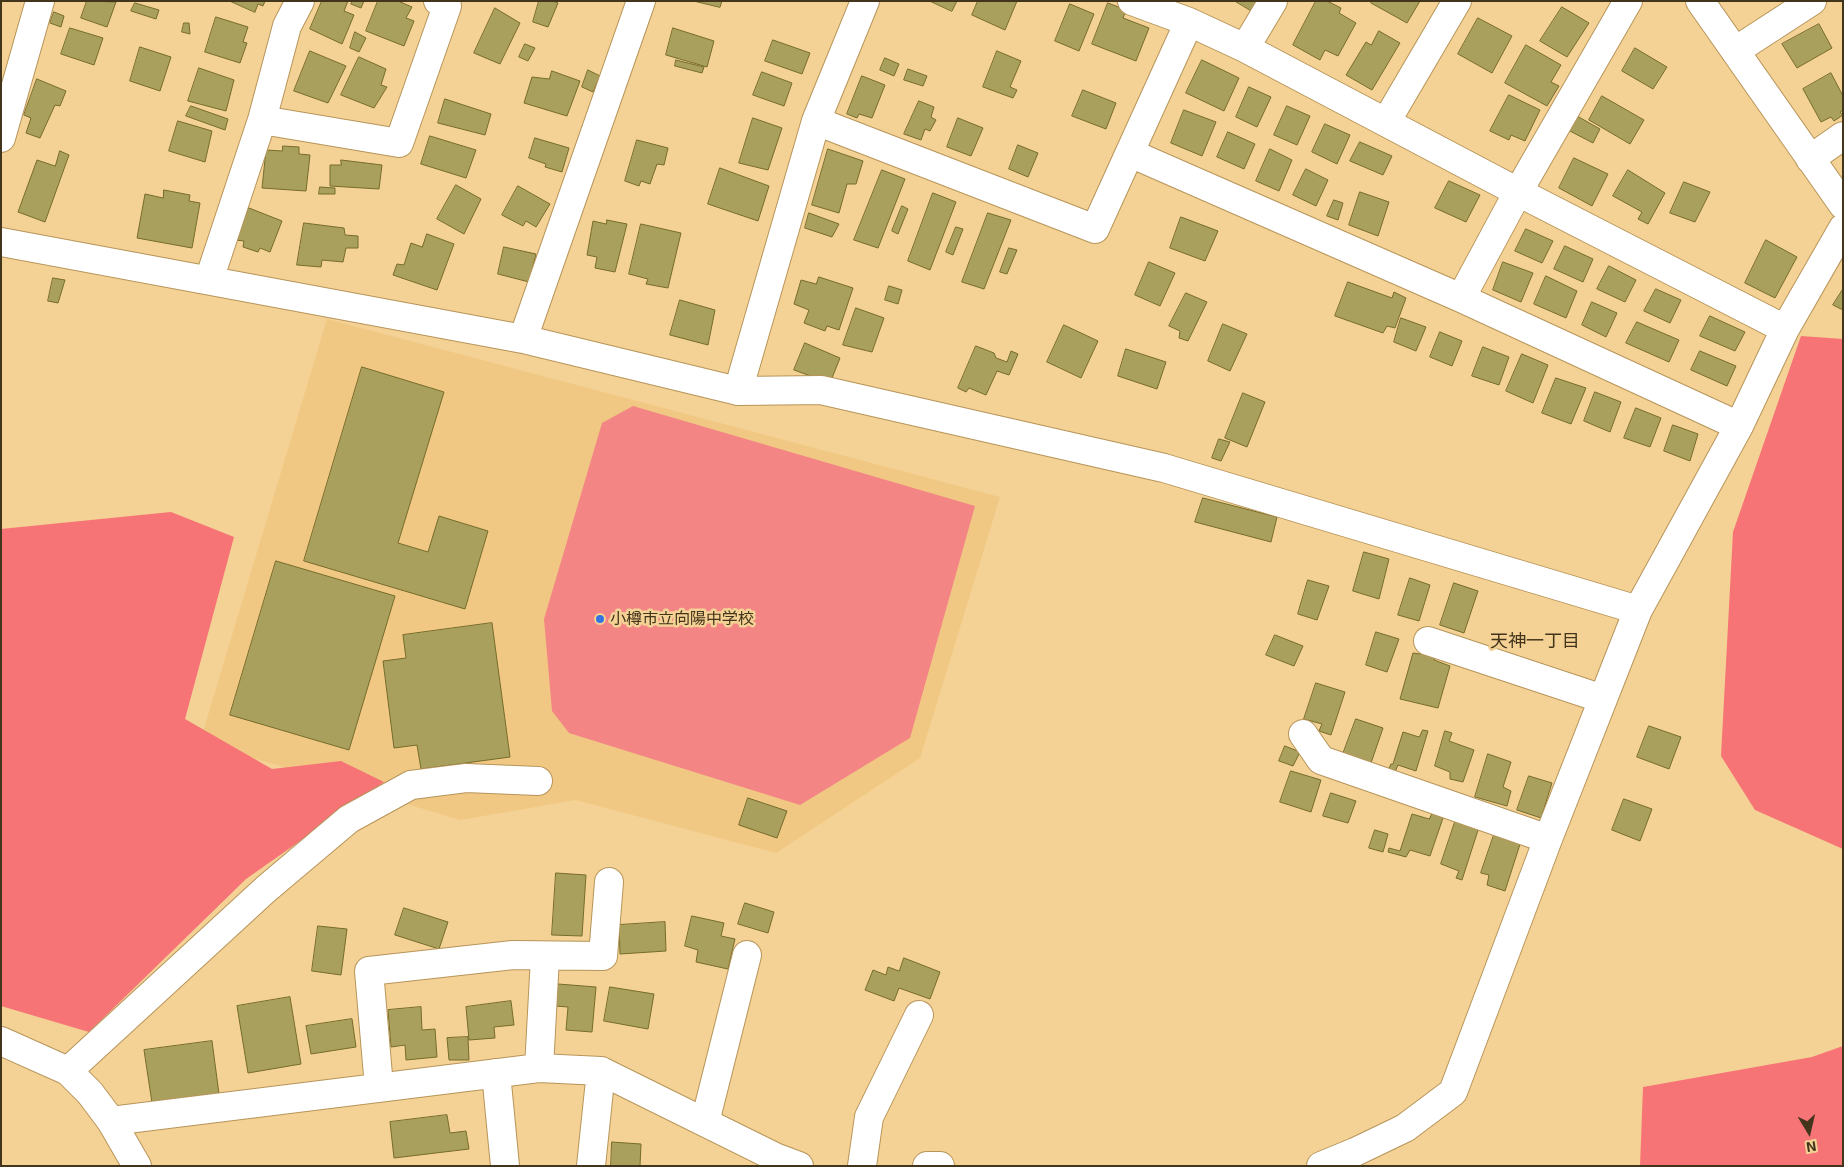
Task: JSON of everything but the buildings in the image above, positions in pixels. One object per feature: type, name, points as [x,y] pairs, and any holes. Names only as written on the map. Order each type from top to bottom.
[{"type":"street","points":[[1,138],[40,1]]},
{"type":"street","points":[[209,280],[262,120],[287,26],[300,1]]},
{"type":"street","points":[[262,120],[399,143],[447,6],[438,1]]},
{"type":"street","points":[[738,391],[816,122],[864,1]]},
{"type":"street","points":[[1132,1],[1189,22],[1245,48],[1518,192],[1785,329]]},
{"type":"street","points":[[1245,48],[1273,1]]},
{"type":"street","points":[[1386,122],[1457,1]]},
{"type":"street","points":[[1461,298],[1518,192],[1628,1]]},
{"type":"street","points":[[1700,1],[1843,206]]},
{"type":"street","points":[[1735,51],[1812,1]]},
{"type":"street","points":[[523,339],[634,3]]},
{"type":"street","points":[[816,122],[1095,229],[1189,22]]},
{"type":"street","points":[[1810,158],[1843,136]]},
{"type":"street","points":[[1130,153],[1461,298],[1739,426]]},
{"type":"street","points":[[1321,1166],[1405,1128],[1453,1092],[1548,839],[1638,610],[1739,426],[1785,329],[1843,228]]},
{"type":"street","points":[[1,242],[523,339],[738,391],[821,390],[1164,468],[1638,610]]},
{"type":"street","points":[[1428,641],[1603,699]]},
{"type":"street","points":[[1303,734],[1321,760],[1548,839]]},
{"type":"street","points":[[68,1071],[266,889],[349,819],[410,785],[466,778],[538,781]]},
{"type":"street","points":[[380,1088],[369,971],[513,955],[545,957],[603,956],[609,882]]},
{"type":"street","points":[[705,1122],[747,955]]},
{"type":"street","points":[[539,1068],[545,957]]},
{"type":"street","points":[[862,1166],[868,1116],[919,1015]]},
{"type":"street","points":[[1,1041],[68,1071],[90,1093],[111,1120],[137,1166]]},
{"type":"street","points":[[111,1120],[539,1068],[601,1070],[775,1157],[800,1166]]},
{"type":"street","points":[[591,1166],[601,1070]]},
{"type":"street","points":[[496,1073],[505,1166]]},
{"type":"street","points":[[927,1166],[940,1166]]},
{"type":"shaded area","name":"小樽市立向陽中学校","points":[[327,319],[1000,497],[920,758],[776,853],[576,800],[460,820],[200,742]]},
{"type":"shaded area","points":[[1801,336],[1843,339],[1843,849],[1755,810],[1721,756],[1733,532]]},
{"type":"shaded area","points":[[633,406],[975,506],[910,738],[800,805],[569,733],[552,711],[544,619],[602,423]]},
{"type":"shaded area","points":[[171,512],[234,537],[185,719],[272,769],[341,761],[384,782],[246,879],[89,1032],[1,1006],[1,529]]},
{"type":"shaded area","points":[[1843,1046],[1843,1166],[1640,1166],[1643,1087],[1812,1057]]},
{"type":"place","name":"小樽市立向陽中学校","points":[[600,619]]},
{"type":"district","name":"天神一丁目","points":[[1535,641]]}]
